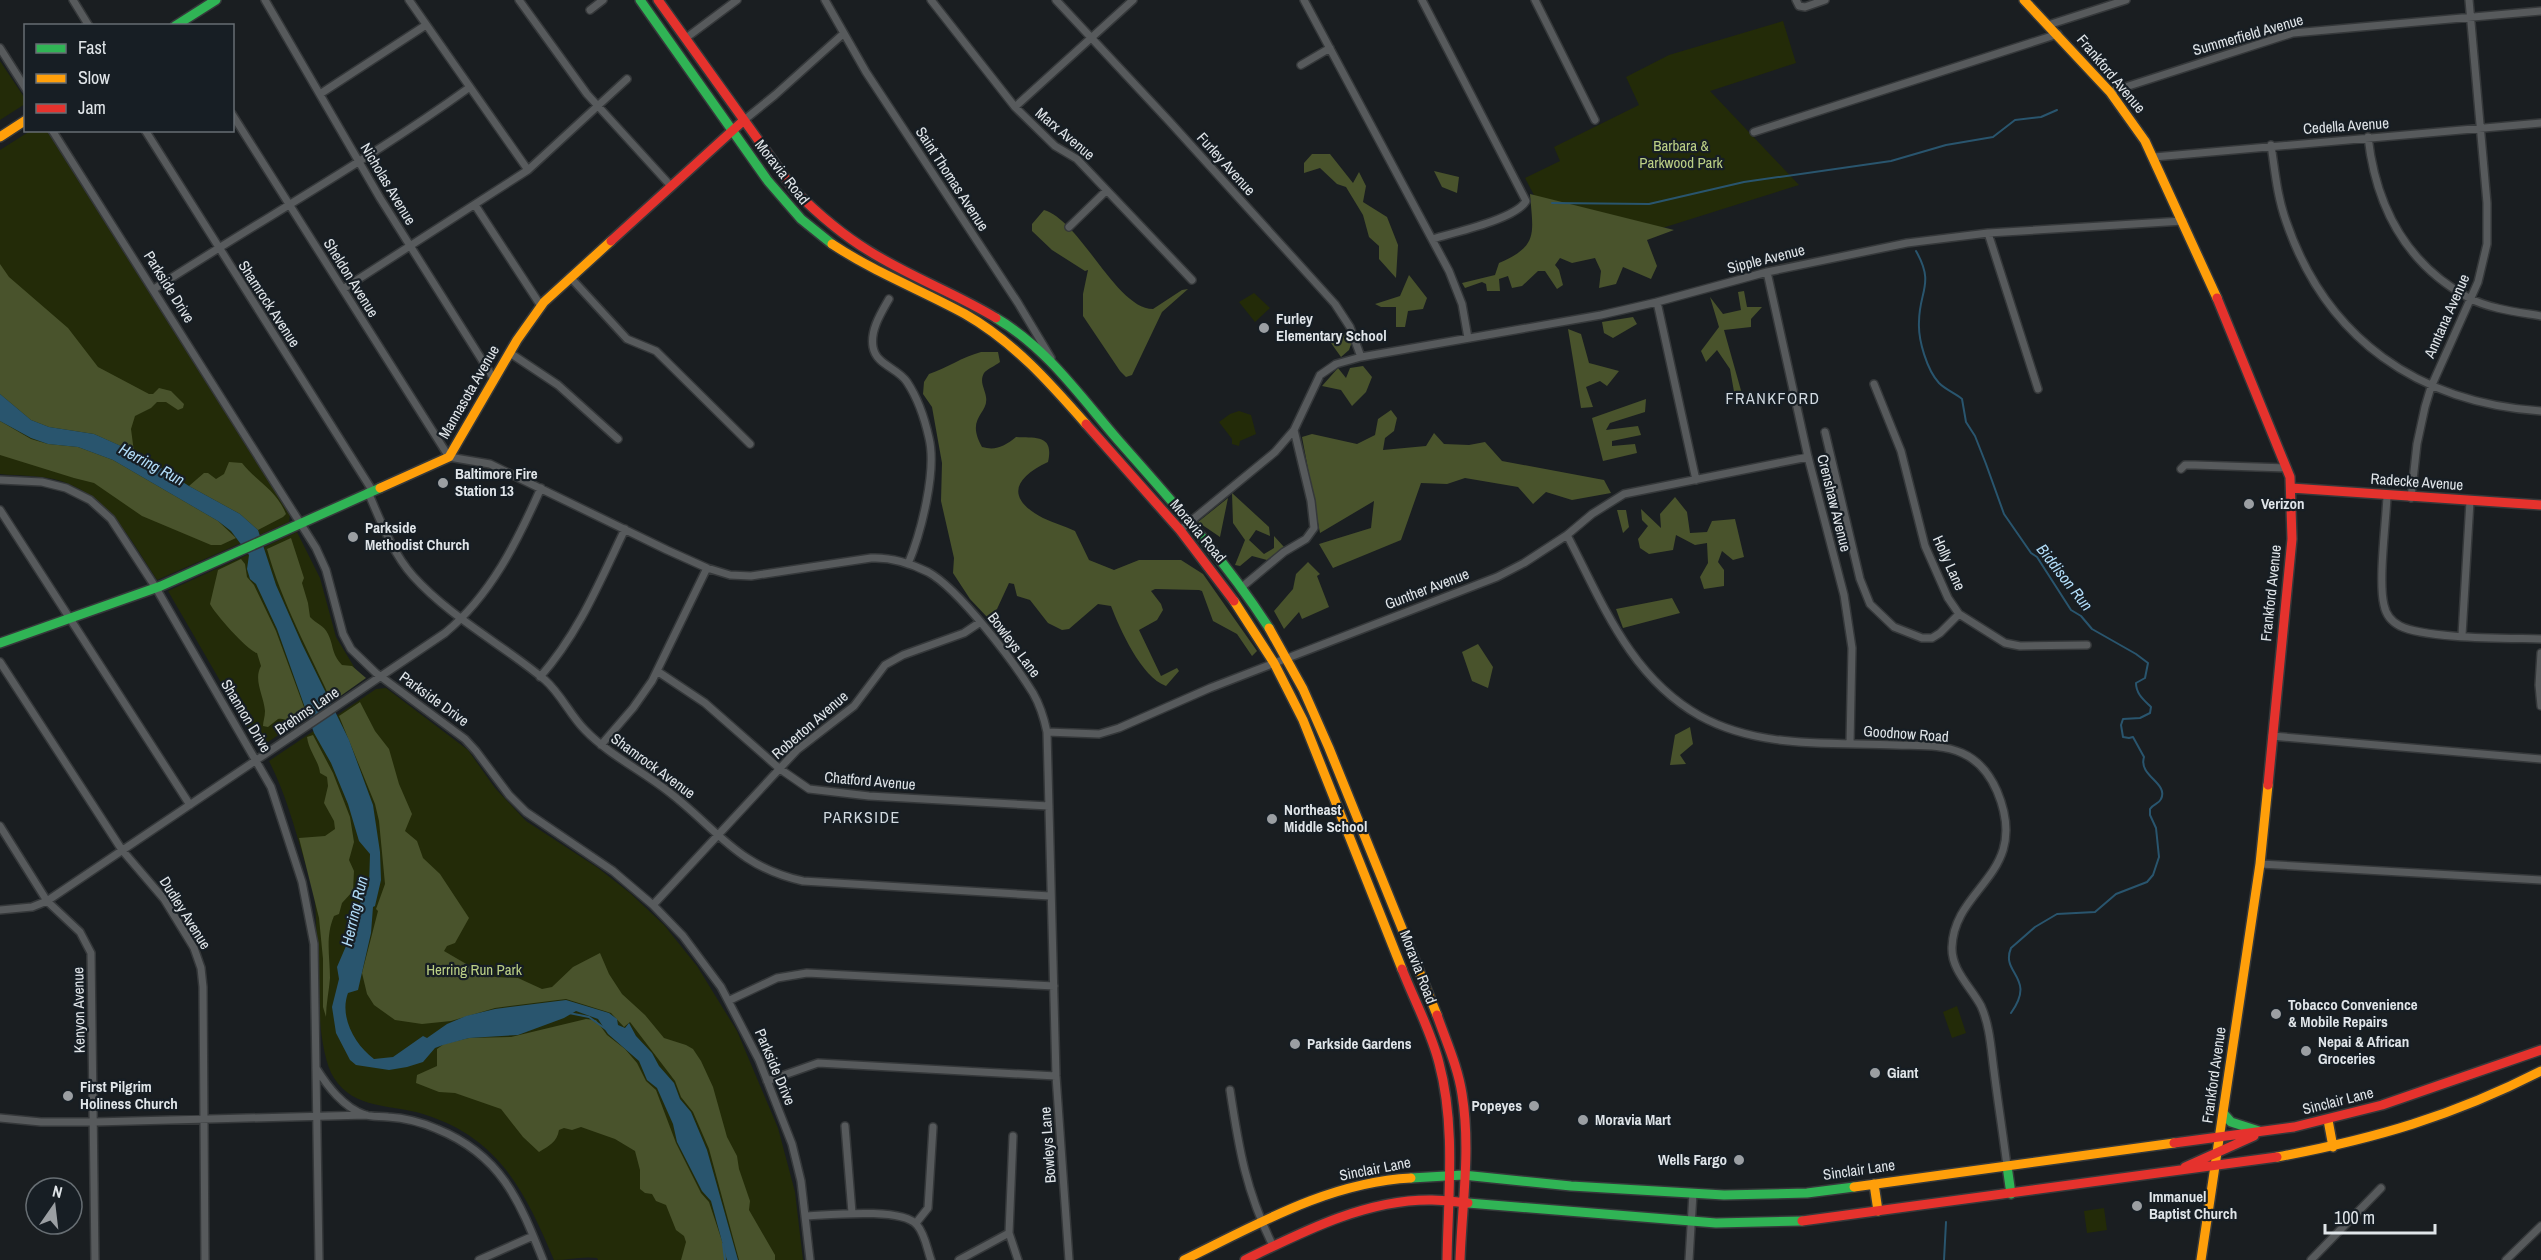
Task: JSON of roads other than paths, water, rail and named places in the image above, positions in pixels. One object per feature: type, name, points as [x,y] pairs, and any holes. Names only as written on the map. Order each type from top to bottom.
[{"type":"street","points":[[73,0],[88,24]]},
{"type":"street","points":[[177,24],[204,3],[216,0]]},
{"type":"street","name":"Nicholas Avenue","points":[[266,0],[358,160],[494,379]]},
{"type":"street","points":[[409,0],[528,170]]},
{"type":"street","points":[[519,0],[566,67],[597,106],[670,185]]},
{"type":"street","points":[[590,10],[603,0]]},
{"type":"street","name":"Moravia Road","points":[[640,0],[780,197],[818,234],[863,265],[970,318],[1019,352],[1053,386],[1180,530],[1231,596],[1274,663],[1320,758],[1439,1062],[1447,1104],[1450,1203],[1447,1260]]},
{"type":"street","name":"Moravia Road","points":[[658,0],[794,189],[836,230],[885,261],[953,292],[1006,324],[1038,349],[1191,521],[1242,587],[1287,659],[1327,741],[1451,1052],[1465,1113],[1460,1260]]},
{"type":"street","points":[[686,38],[737,0]]},
{"type":"street","name":"Saint Thomas Avenue","points":[[825,0],[843,34],[1018,303],[1059,372]]},
{"type":"street","name":"Marx Avenue","points":[[932,0],[1015,107],[1055,146],[1077,159],[1192,280]]},
{"type":"street","name":"Furley Avenue","points":[[1056,0],[1335,304],[1350,327],[1361,357]]},
{"type":"street","points":[[1015,107],[1133,0]]},
{"type":"street","points":[[1304,0],[1457,288],[1468,338]]},
{"type":"street","points":[[1422,0],[1526,201],[1519,208],[1475,228],[1432,239]]},
{"type":"street","points":[[1535,0],[1595,120]]},
{"type":"street","points":[[1797,3],[1805,7],[1825,0]]},
{"type":"street","name":"Frankford Avenue","points":[[2024,0],[2110,92],[2137,127],[2154,157],[2287,468],[2291,488],[2292,539],[2260,864],[2201,1260]]},
{"type":"street","points":[[2048,25],[2126,0]]},
{"type":"street","name":"Anntana Avenue","points":[[2410,498],[2420,424],[2431,387],[2471,300],[2484,262],[2488,222],[2469,0]]},
{"type":"street","name":"Summerfield Avenue","points":[[2110,92],[2293,33],[2541,11]]},
{"type":"street","points":[[320,94],[426,25]]},
{"type":"street","name":"Mannasota Avenue","points":[[0,643],[156,588],[449,457],[494,379],[541,306],[670,185],[843,34]]},
{"type":"street","points":[[1754,132],[2058,34]]},
{"type":"street","points":[[0,48],[24,86]]},
{"type":"street","points":[[1301,64],[1330,48]]},
{"type":"street","points":[[343,289],[528,170],[627,79]]},
{"type":"street","points":[[154,289],[290,205],[470,87]]},
{"type":"street","name":"Sheldon Avenue","points":[[234,117],[449,457]]},
{"type":"street","points":[[0,138],[24,121]]},
{"type":"street","name":"Cedella Avenue","points":[[2154,157],[2541,123]]},
{"type":"street","name":"Parkside Drive","points":[[53,132],[301,523],[326,570],[347,642],[364,663],[381,677],[465,739],[509,795],[526,812],[613,871],[653,905],[702,958],[730,1000],[767,1081],[796,1158],[806,1216],[810,1260]]},
{"type":"street","name":"Shamrock Avenue","points":[[146,132],[370,491],[398,556],[425,588],[553,688],[583,728],[601,745],[668,791],[717,837],[768,871],[803,881],[1050,896]]},
{"type":"street","points":[[2368,137],[2376,187],[2387,213],[2402,237],[2427,267],[2471,300],[2541,316]]},
{"type":"street","points":[[2271,145],[2279,197],[2286,221],[2314,282],[2338,314],[2374,351],[2395,367],[2431,387],[2487,404],[2541,411]]},
{"type":"street","points":[[1069,226],[1106,191]]},
{"type":"street","points":[[476,205],[541,306]]},
{"type":"street","name":"Sipple Avenue","points":[[1294,430],[1320,375],[1336,364],[1361,357],[1544,326],[1657,302],[1767,272],[1852,253],[1937,239],[1988,233],[2183,222]]},
{"type":"street","points":[[1988,233],[2038,389]]},
{"type":"street","name":"Crenshaw Avenue","points":[[1767,272],[1808,457],[1844,595],[1851,633],[1850,743]]},
{"type":"street","points":[[570,277],[627,339],[656,351],[750,444]]},
{"type":"street","points":[[889,300],[875,329],[873,349],[880,360],[900,374],[909,384],[930,444],[930,470],[922,521],[919,537],[908,564]]},
{"type":"street","points":[[1657,302],[1695,480]]},
{"type":"street","points":[[510,353],[558,385],[618,439]]},
{"type":"street","name":"Holly Lane","points":[[1825,432],[1860,579],[1870,604],[1894,627],[1922,638],[1932,638],[1959,614],[1948,598],[1925,546],[1901,451],[1874,384]]},
{"type":"street","points":[[1180,530],[1275,452],[1294,430]]},
{"type":"street","points":[[1242,587],[1284,552],[1310,535],[1314,528],[1311,501],[1294,430]]},
{"type":"street","name":"Bowleys Lane","points":[[449,457],[490,464],[707,568],[730,575],[751,576],[871,558],[891,559],[908,564],[937,578],[979,623],[1032,693],[1042,712],[1047,732],[1056,1076],[1070,1260]]},
{"type":"street","name":"Gunther Avenue","points":[[1047,732],[1099,734],[1274,663],[1497,577],[1524,563],[1567,535],[1592,514],[1624,494],[1808,457]]},
{"type":"street","points":[[2181,469],[2185,465],[2287,468]]},
{"type":"street","name":"Shannon Drive","points":[[0,480],[57,485],[90,500],[111,519],[156,588],[271,787],[302,882],[312,926],[319,1260]]},
{"type":"street","name":"Brehms Lane","points":[[0,909],[32,907],[47,901],[445,633],[462,618],[498,574],[542,488]]},
{"type":"street","name":"Radecke Avenue","points":[[2291,488],[2410,498],[2541,505]]},
{"type":"street","points":[[2387,496],[2382,596],[2386,613],[2392,620],[2416,631],[2541,639]]},
{"type":"street","points":[[2462,635],[2470,501]]},
{"type":"street","points":[[0,510],[190,805]]},
{"type":"street","points":[[540,677],[578,627],[626,529]]},
{"type":"street","name":"Goodnow Road","points":[[1567,535],[1625,646],[1647,675],[1681,703],[1713,723],[1754,737],[1787,742],[1938,747],[1962,753],[1981,767],[1997,792],[2006,831],[2004,848],[1992,874],[1959,919],[1952,948],[1958,969],[1974,993],[1986,1020],[2007,1166]]},
{"type":"street","points":[[601,745],[633,708],[657,671],[707,568]]},
{"type":"street","points":[[1959,614],[2005,643],[2020,646],[2087,645]]},
{"type":"street","name":"Roberton Avenue","points":[[653,905],[797,750],[854,706],[876,674],[891,660],[964,633],[979,623]]},
{"type":"street","points":[[2541,653],[2539,685],[2541,706]]},
{"type":"street","name":"Dudley Avenue","points":[[0,662],[122,850],[164,899],[199,960],[203,987],[205,1260]]},
{"type":"street","name":"Chatford Avenue","points":[[657,671],[705,703],[780,769],[804,786],[820,791],[1049,806]]},
{"type":"street","points":[[2272,736],[2541,759]]},
{"type":"street","name":"Kenyon Avenue","points":[[0,826],[47,901],[80,932],[91,953],[95,1260]]},
{"type":"street","points":[[2260,864],[2541,880]]},
{"type":"street","points":[[730,1000],[777,978],[807,973],[1054,986]]},
{"type":"street","name":"Sinclair Lane","points":[[1184,1260],[1260,1221],[1302,1203],[1366,1183],[1449,1174],[1571,1186],[1770,1195],[1874,1184],[2264,1132],[2328,1120],[2382,1105],[2541,1050]]},
{"type":"street","points":[[767,1081],[818,1063],[1056,1076]]},
{"type":"street","points":[[316,1068],[336,1095],[366,1115]]},
{"type":"street","points":[[1245,1260],[1335,1219],[1414,1201],[1692,1222],[1776,1223],[2216,1167],[2333,1147],[2398,1129],[2472,1104],[2510,1088],[2541,1071]]},
{"type":"street","points":[[1230,1090],[1241,1162],[1260,1221],[1273,1246]]},
{"type":"street","points":[[2224,1114],[2231,1122],[2264,1132]]},
{"type":"street","points":[[0,1119],[94,1122],[366,1115],[417,1122],[438,1129],[465,1143],[500,1173],[513,1190],[543,1260]]},
{"type":"street","points":[[2328,1120],[2333,1147]]},
{"type":"street","points":[[845,1126],[852,1214]]},
{"type":"street","points":[[916,1223],[927,1208],[933,1127]]},
{"type":"street","points":[[2174,1172],[2264,1132]]},
{"type":"street","points":[[1013,1136],[1009,1233],[1018,1260]]},
{"type":"street","points":[[2007,1166],[2011,1194]]},
{"type":"street","points":[[1874,1184],[1878,1211]]},
{"type":"street","points":[[2311,1260],[2381,1188]]},
{"type":"street","points":[[1689,1260],[1694,1193]]},
{"type":"street","points":[[806,1216],[885,1214],[916,1223],[922,1233],[931,1260]]},
{"type":"street","points":[[2506,1260],[2541,1226]]},
{"type":"street","points":[[959,1260],[1009,1233]]},
{"type":"street","points":[[479,1260],[534,1236]]},
{"type":"water","name":"Herring Run","points":[[0,394],[31,420],[49,427],[94,434],[139,454],[189,486],[240,514],[258,530],[276,585],[349,740],[373,805],[380,852],[381,880],[373,907],[371,933],[358,990],[348,993],[346,1002],[350,1030],[361,1046],[374,1059],[393,1057],[423,1036],[427,1038],[447,1024],[466,1016],[495,1009],[566,1000],[609,1013],[617,1019],[618,1025],[625,1028],[629,1023],[636,1036],[674,1083],[680,1099],[691,1112],[707,1150],[738,1260],[727,1260],[711,1201],[702,1191],[677,1142],[673,1124],[657,1088],[647,1080],[639,1061],[608,1034],[598,1019],[576,1011],[564,1018],[518,1035],[469,1038],[443,1045],[435,1048],[423,1062],[389,1070],[356,1065],[350,1060],[336,1033],[332,1007],[339,979],[337,967],[346,946],[350,928],[358,916],[361,899],[369,886],[370,854],[359,841],[348,804],[331,763],[314,733],[277,629],[256,584],[250,579],[247,569],[249,555],[231,531],[218,521],[113,460],[78,447],[48,444],[31,438],[0,421]]},
{"type":"waterway","points":[[1552,203],[1649,204],[1744,182],[1891,161],[1946,145],[1993,137],[2015,120],[2041,117],[2057,110]]},
{"type":"waterway","name":"Biddison Run","points":[[1916,251],[1922,262],[1925,280],[1919,322],[1924,354],[1939,383],[1962,399],[1966,422],[1975,436],[2004,514],[2031,553],[2037,557],[2071,610],[2081,616],[2092,629],[2148,663],[2145,678],[2136,683],[2136,687],[2151,707],[2150,713],[2140,718],[2123,719],[2121,725],[2123,737],[2133,737],[2144,757],[2145,769],[2161,788],[2160,801],[2150,809],[2150,815],[2156,828],[2159,857],[2153,875],[2147,882],[2116,894],[2095,912],[2057,914],[2035,927],[2011,948],[2010,964],[2020,983],[2018,1001],[2011,1013]]},
{"type":"waterway","name":"Herring Run","points":[[569,1013],[589,1017],[607,1030]]},
{"type":"waterway","name":"Biddison Run","points":[[1944,1260],[1946,1222]]},
{"type":"waterway","name":"Herring Run","points":[[723,1244],[725,1260]]},
{"type":"place","name":"Furley Elementary School","points":[[1264,328]]},
{"type":"place","name":"Baltimore Fire Station 13","points":[[443,483]]},
{"type":"place","name":"Verizon","points":[[2249,504]]},
{"type":"place","name":"Parkside Methodist Church","points":[[353,537]]},
{"type":"place","name":"Northeast Middle School","points":[[1272,819]]},
{"type":"place","name":"Tobacco Convenience & Mobile Repairs","points":[[2276,1014]]},
{"type":"place","name":"Parkside Gardens","points":[[1295,1044]]},
{"type":"place","name":"Nepai & African Groceries","points":[[2306,1051]]},
{"type":"place","name":"Giant","points":[[1875,1073]]},
{"type":"place","name":"First Pilgrim Holiness Church","points":[[68,1096]]},
{"type":"place","name":"Popeyes","points":[[1534,1106]]},
{"type":"place","name":"Moravia Mart","points":[[1583,1120]]},
{"type":"place","name":"Wells Fargo","points":[[1739,1160]]},
{"type":"place","name":"Immanuel Baptist Church","points":[[2137,1206]]},
{"type":"district","name":"FRANKFORD","points":[[1773,398]]},
{"type":"district","name":"PARKSIDE","points":[[862,817]]},
{"type":"park label","name":"Barbara & Parkwood Park","points":[[1681,154]]},
{"type":"park label","name":"Herring Run Park","points":[[474,970]]}]
